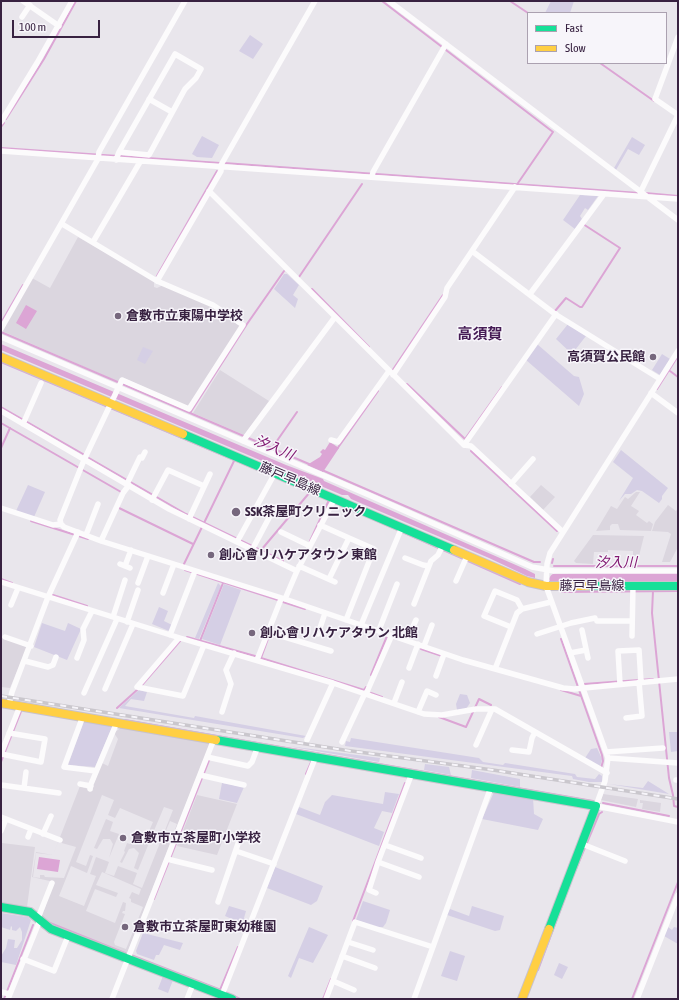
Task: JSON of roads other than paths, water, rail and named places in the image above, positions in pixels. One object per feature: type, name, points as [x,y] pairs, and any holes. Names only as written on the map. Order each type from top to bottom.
[{"type":"street","points":[[23,1],[59,26]]},
{"type":"street","points":[[1,122],[59,26],[72,1]]},
{"type":"street","points":[[1,329],[62,224],[98,156],[185,1]]},
{"type":"street","points":[[157,281],[221,171],[222,164],[316,1]]},
{"type":"street","points":[[389,1],[445,46],[678,220]]},
{"type":"street","points":[[22,17],[30,6]]},
{"type":"street","points":[[644,194],[678,116],[655,99],[678,38]]},
{"type":"street","points":[[373,175],[445,46]]},
{"type":"street","points":[[1,151],[98,156],[118,156],[149,155],[185,89],[196,78],[201,69],[175,54],[118,156]]},
{"type":"street","points":[[149,99],[172,112]]},
{"type":"street","points":[[118,156],[140,162],[222,164],[604,194],[644,194],[678,199]]},
{"type":"street","points":[[93,242],[140,162]]},
{"type":"street","points":[[331,440],[338,442],[391,373],[515,187]]},
{"type":"street","points":[[209,191],[464,445],[471,446],[562,532]]},
{"type":"street","points":[[530,294],[604,194]]},
{"type":"street","points":[[61,524],[60,520],[84,460],[122,380],[189,409],[243,325],[213,305],[157,281],[62,224]]},
{"type":"street","points":[[473,252],[554,313],[660,379]]},
{"type":"street","points":[[464,445],[554,313]]},
{"type":"street","points":[[245,438],[335,317]]},
{"type":"street","points":[[1,337],[245,438],[532,567],[554,571],[678,572]]},
{"type":"street","points":[[522,999],[584,845],[607,773],[607,755],[580,688],[570,653],[546,586],[546,570],[550,553],[562,532],[653,394],[660,379],[678,351]]},
{"type":"street","name":"藤戸早島線","points":[[1,357],[442,548],[528,582],[546,586],[633,589],[678,586]]},
{"type":"street","points":[[24,422],[41,383]]},
{"type":"street","points":[[653,394],[678,413]]},
{"type":"street","points":[[1,411],[24,422],[84,460],[190,517],[202,526],[238,540],[298,569],[335,582]]},
{"type":"street","points":[[101,541],[140,457],[142,458],[145,452]]},
{"type":"street","points":[[511,484],[533,459]]},
{"type":"street","points":[[154,497],[168,470],[204,486]]},
{"type":"street","points":[[190,517],[210,474]]},
{"type":"street","points":[[238,540],[274,475]]},
{"type":"street","points":[[257,660],[308,545],[320,526],[333,500]]},
{"type":"street","points":[[86,535],[98,504]]},
{"type":"street","points":[[1,508],[53,525],[61,524],[77,534],[86,535],[130,552],[378,630],[391,636],[407,640],[443,656],[563,688],[580,688],[619,682],[678,679]]},
{"type":"street","points":[[254,548],[270,516]]},
{"type":"street","points":[[320,526],[374,549],[346,620]]},
{"type":"street","points":[[361,625],[400,530]]},
{"type":"street","points":[[281,532],[308,545]]},
{"type":"street","points":[[77,534],[48,597],[31,646],[12,692],[5,703],[316,756],[678,822]]},
{"type":"street","points":[[329,579],[349,538]]},
{"type":"street","points":[[414,604],[429,566],[442,548]]},
{"type":"street","points":[[125,566],[130,552]]},
{"type":"street","points":[[138,583],[147,557]]},
{"type":"street","points":[[405,558],[429,566]]},
{"type":"street","points":[[456,581],[466,558]]},
{"type":"street","points":[[162,593],[173,566]]},
{"type":"street","points":[[171,634],[194,572]]},
{"type":"street","points":[[84,693],[114,616],[126,580]]},
{"type":"street","points":[[1,582],[92,611],[128,620],[133,624],[171,634],[180,639],[366,692],[418,712],[442,715],[475,709],[492,708],[607,773]]},
{"type":"street","points":[[378,630],[397,584]]},
{"type":"street","points":[[11,605],[18,588]]},
{"type":"street","points":[[632,636],[633,589]]},
{"type":"street","points":[[128,620],[138,590]]},
{"type":"street","points":[[511,628],[484,616],[495,591],[517,600],[522,609]]},
{"type":"street","points":[[495,669],[517,613],[522,609],[551,602]]},
{"type":"street","points":[[77,658],[84,640],[83,629],[92,611]]},
{"type":"street","points":[[318,634],[325,614]]},
{"type":"street","points":[[407,640],[416,620]]},
{"type":"street","points":[[537,634],[560,627],[596,620],[632,621]]},
{"type":"street","points":[[105,689],[133,624]]},
{"type":"street","points":[[409,668],[419,646],[432,625]]},
{"type":"street","points":[[582,630],[588,658]]},
{"type":"street","points":[[270,632],[331,650]]},
{"type":"street","points":[[342,742],[391,636]]},
{"type":"street","points":[[5,637],[31,646]]},
{"type":"street","points":[[180,639],[137,687],[183,696],[204,645]]},
{"type":"street","points":[[570,653],[586,650]]},
{"type":"street","points":[[619,682],[618,651],[639,650],[642,716],[626,718]]},
{"type":"street","points":[[222,712],[231,684],[226,670],[234,654]]},
{"type":"street","points":[[436,676],[443,656]]},
{"type":"street","points":[[25,661],[48,667],[53,665],[56,657]]},
{"type":"street","points":[[307,740],[333,682]]},
{"type":"street","points":[[394,702],[402,682]]},
{"type":"street","points":[[418,712],[427,692],[436,694]]},
{"type":"street","points":[[12,733],[45,739],[41,762],[4,755],[20,706]]},
{"type":"street","points":[[476,745],[492,708]]},
{"type":"street","points":[[83,716],[64,767],[96,771]]},
{"type":"street","points":[[80,784],[90,788],[116,722]]},
{"type":"street","points":[[512,750],[529,752],[535,732]]},
{"type":"street","points":[[112,999],[202,776],[214,739]]},
{"type":"street","points":[[209,758],[248,766],[252,762],[258,746]]},
{"type":"street","points":[[607,755],[663,748]]},
{"type":"street","points":[[607,755],[678,763]]},
{"type":"street","points":[[219,996],[316,756]]},
{"type":"street","points":[[24,788],[26,772]]},
{"type":"street","points":[[376,893],[369,890],[378,862],[412,773]]},
{"type":"street","points":[[202,776],[244,786]]},
{"type":"street","points":[[1,785],[59,793]]},
{"type":"street","points":[[414,999],[491,787]]},
{"type":"street","points":[[43,834],[51,816]]},
{"type":"street","points":[[1,831],[3,818],[60,840]]},
{"type":"street","points":[[28,837],[31,829]]},
{"type":"street","points":[[218,902],[241,835]]},
{"type":"street","points":[[385,845],[421,858]]},
{"type":"street","points":[[584,845],[625,861]]},
{"type":"street","points":[[236,850],[272,864]]},
{"type":"street","points":[[169,860],[212,870]]},
{"type":"street","points":[[378,862],[419,877]]},
{"type":"street","points":[[7,994],[23,959],[52,883]]},
{"type":"street","points":[[637,999],[678,895]]},
{"type":"street","points":[[1,907],[30,912],[46,926],[68,936],[128,958],[219,996],[232,999]]},
{"type":"street","points":[[326,999],[355,922],[432,947]]},
{"type":"street","points":[[23,959],[54,971],[68,936]]},
{"type":"street","points":[[348,942],[373,950]]},
{"type":"street","points":[[342,956],[375,968]]},
{"type":"street","points":[[333,981],[354,990]]},
{"type":"street","points":[[187,999],[193,984]]},
{"type":"waterway","points":[[6,119],[44,59],[76,1]]},
{"type":"waterway","points":[[382,1],[553,132],[518,183]]},
{"type":"waterway","points":[[510,1],[527,12]]},
{"type":"waterway","points":[[601,64],[654,101]]},
{"type":"waterway","points":[[1,127],[4,123]]},
{"type":"waterway","points":[[1,148],[220,163]]},
{"type":"waterway","points":[[224,163],[639,193]]},
{"type":"waterway","points":[[157,276],[217,171]]},
{"type":"waterway","points":[[299,277],[362,184]]},
{"type":"waterway","points":[[645,193],[678,196]]},
{"type":"waterway","points":[[555,311],[566,298],[582,307],[620,248],[583,224]]},
{"type":"waterway","points":[[190,413],[247,324],[284,271]]},
{"type":"waterway","points":[[1,323],[23,285]]},
{"type":"waterway","points":[[312,289],[369,347]]},
{"type":"waterway","points":[[392,371],[443,295]]},
{"type":"waterway","points":[[1,332],[309,464]]},
{"type":"waterway","points":[[657,389],[678,356]]},
{"type":"waterway","points":[[1,362],[337,503],[520,584]]},
{"type":"waterway","points":[[670,371],[678,377]]},
{"type":"waterway","points":[[407,384],[465,439]]},
{"type":"waterway","points":[[465,439],[502,387]]},
{"type":"waterway","points":[[337,449],[378,391]]},
{"type":"waterway","points":[[1,407],[83,454]]},
{"type":"waterway","points":[[272,448],[297,412]]},
{"type":"waterway","points":[[1,423],[121,493]]},
{"type":"waterway","points":[[1,448],[10,428]]},
{"type":"waterway","points":[[471,451],[557,531]]},
{"type":"waterway","points":[[89,458],[186,514],[283,561]]},
{"type":"waterway","points":[[204,523],[234,461]]},
{"type":"waterway","points":[[322,470],[534,562],[540,562]]},
{"type":"waterway","points":[[262,549],[310,492]]},
{"type":"waterway","points":[[310,541],[329,500]]},
{"type":"waterway","points":[[117,507],[193,544]]},
{"type":"waterway","points":[[31,521],[88,539]]},
{"type":"waterway","points":[[183,566],[202,527]]},
{"type":"waterway","points":[[552,563],[553,559]]},
{"type":"waterway","points":[[554,566],[678,566]]},
{"type":"waterway","points":[[185,570],[278,600]]},
{"type":"waterway","name":"汐入川","points":[[555,579],[678,578]]},
{"type":"waterway","points":[[1,579],[12,583]]},
{"type":"waterway","points":[[200,641],[223,583]]},
{"type":"waterway","points":[[653,591],[652,613],[669,778],[674,806],[678,807]]},
{"type":"waterway","points":[[562,592],[678,591]]},
{"type":"waterway","points":[[53,595],[87,606]]},
{"type":"waterway","points":[[283,602],[305,609]]},
{"type":"waterway","points":[[269,636],[261,658],[364,690],[366,687]]},
{"type":"waterway","points":[[371,675],[387,636]]},
{"type":"waterway","points":[[187,637],[255,656]]},
{"type":"waterway","points":[[561,639],[602,755],[603,761],[601,768]]},
{"type":"waterway","points":[[142,685],[180,641]]},
{"type":"waterway","points":[[421,649],[442,656]]},
{"type":"waterway","points":[[584,684],[653,679]]},
{"type":"waterway","points":[[117,708],[137,690]]},
{"type":"waterway","points":[[561,690],[581,696]]},
{"type":"waterway","points":[[371,693],[382,697]]},
{"type":"waterway","points":[[439,717],[466,727],[479,699],[491,705]]},
{"type":"waterway","points":[[1,762],[22,709]]},
{"type":"waterway","points":[[125,720],[593,801]]},
{"type":"waterway","points":[[154,899],[210,758]]},
{"type":"waterway","points":[[306,774],[312,760]]},
{"type":"waterway","points":[[353,921],[405,783]]},
{"type":"waterway","points":[[603,803],[669,816]]},
{"type":"waterway","points":[[573,876],[599,814],[602,812]]},
{"type":"waterway","points":[[632,999],[678,882]]},
{"type":"waterway","points":[[538,970],[570,884]]},
{"type":"waterway","points":[[50,923],[125,953]]},
{"type":"waterway","points":[[4,999],[33,925]]},
{"type":"waterway","points":[[220,990],[238,947]]},
{"type":"waterway","points":[[131,955],[221,990]]},
{"type":"waterway","points":[[323,999],[331,979]]},
{"type":"waterway","points":[[234,996],[240,999]]},
{"type":"railway","points":[[1,696],[344,750],[493,770],[678,799]]},
{"type":"place","name":"倉敷市立東陽中学校","points":[[118,316]]},
{"type":"place","name":"高須賀公民館","points":[[653,357]]},
{"type":"place","name":"SSK茶屋町クリニック","points":[[236,512]]},
{"type":"place","name":"創心會リハケアタウン 東館","points":[[211,555]]},
{"type":"place","name":"創心會リハケアタウン 北館","points":[[252,633]]},
{"type":"place","name":"倉敷市立茶屋町小学校","points":[[123,838]]},
{"type":"place","name":"倉敷市立茶屋町東幼稚園","points":[[125,927]]},
{"type":"district","name":"高須賀","points":[[480,334]]}]
